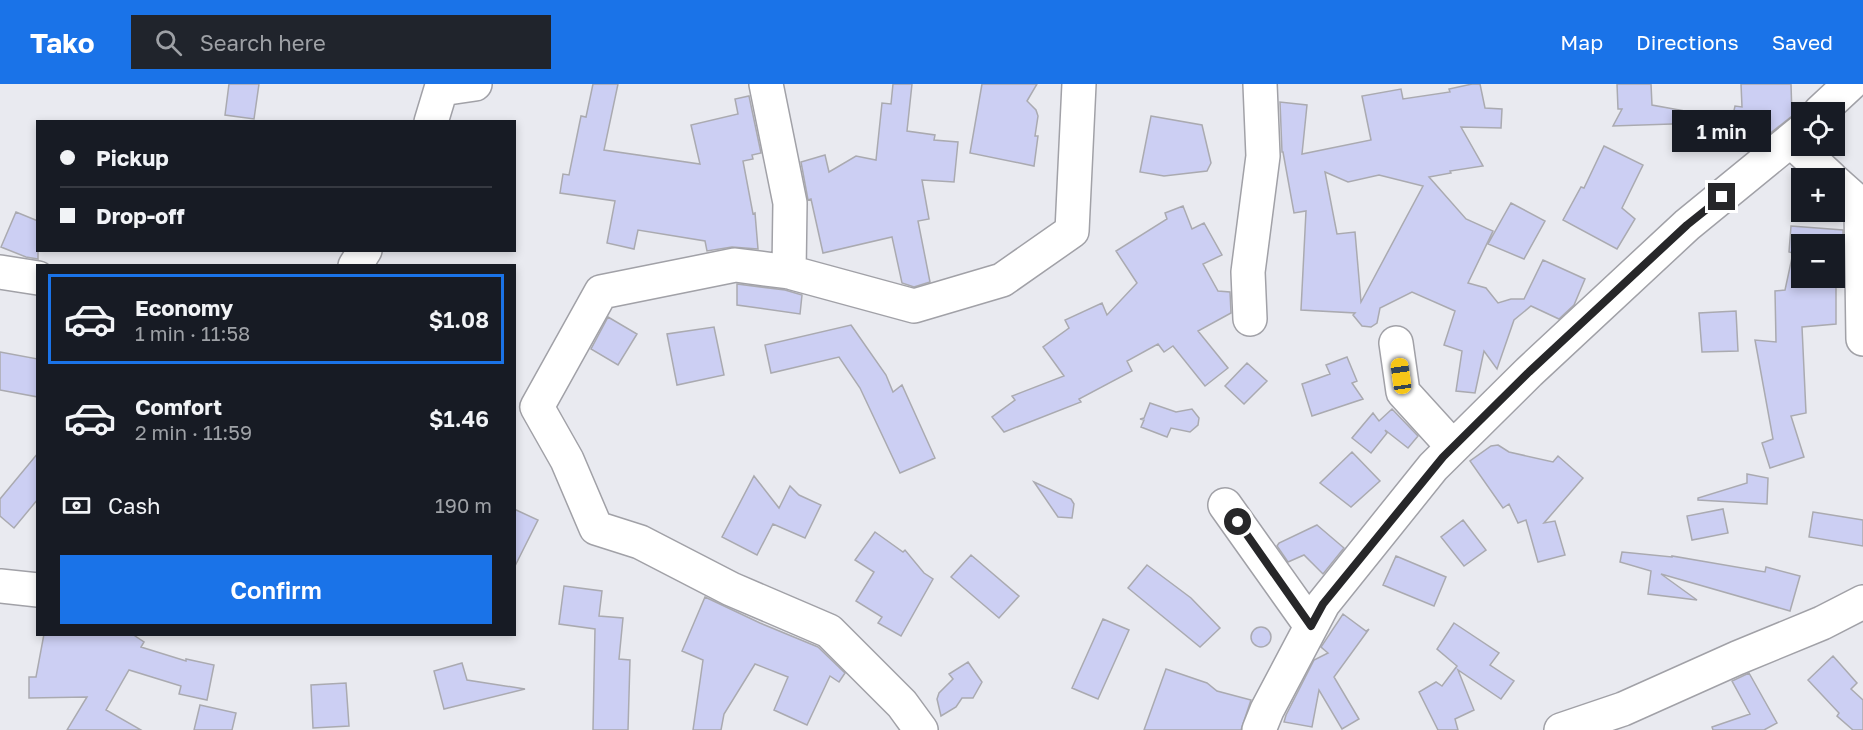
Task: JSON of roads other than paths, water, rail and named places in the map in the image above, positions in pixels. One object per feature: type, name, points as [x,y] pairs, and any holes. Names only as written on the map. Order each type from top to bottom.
[{"type":"street","points":[[432,120],[441,89],[475,84]]},
{"type":"street","points":[[766,84],[790,203],[789,272]]},
{"type":"street","points":[[921,730],[902,704],[829,631],[731,589],[640,542],[596,528],[567,460],[526,404],[601,292],[735,265],[789,272],[914,306],[1002,280],[1072,231],[1079,84]]},
{"type":"street","points":[[1250,319],[1248,272],[1263,156],[1260,84]]},
{"type":"street","points":[[1831,102],[1850,84]]},
{"type":"street","points":[[1259,730],[1323,604],[1433,467],[1529,372],[1687,225],[1791,140]]},
{"type":"street","points":[[1813,156],[1823,168]]},
{"type":"street","points":[[1845,191],[1860,205],[1863,339]]},
{"type":"street","points":[[0,272],[36,278]]},
{"type":"street","points":[[1396,343],[1403,392],[1453,447]]},
{"type":"street","points":[[1225,505],[1311,626]]},
{"type":"street","points":[[0,586],[36,590]]},
{"type":"street","points":[[1561,730],[1623,709],[1822,623],[1863,602]]}]
